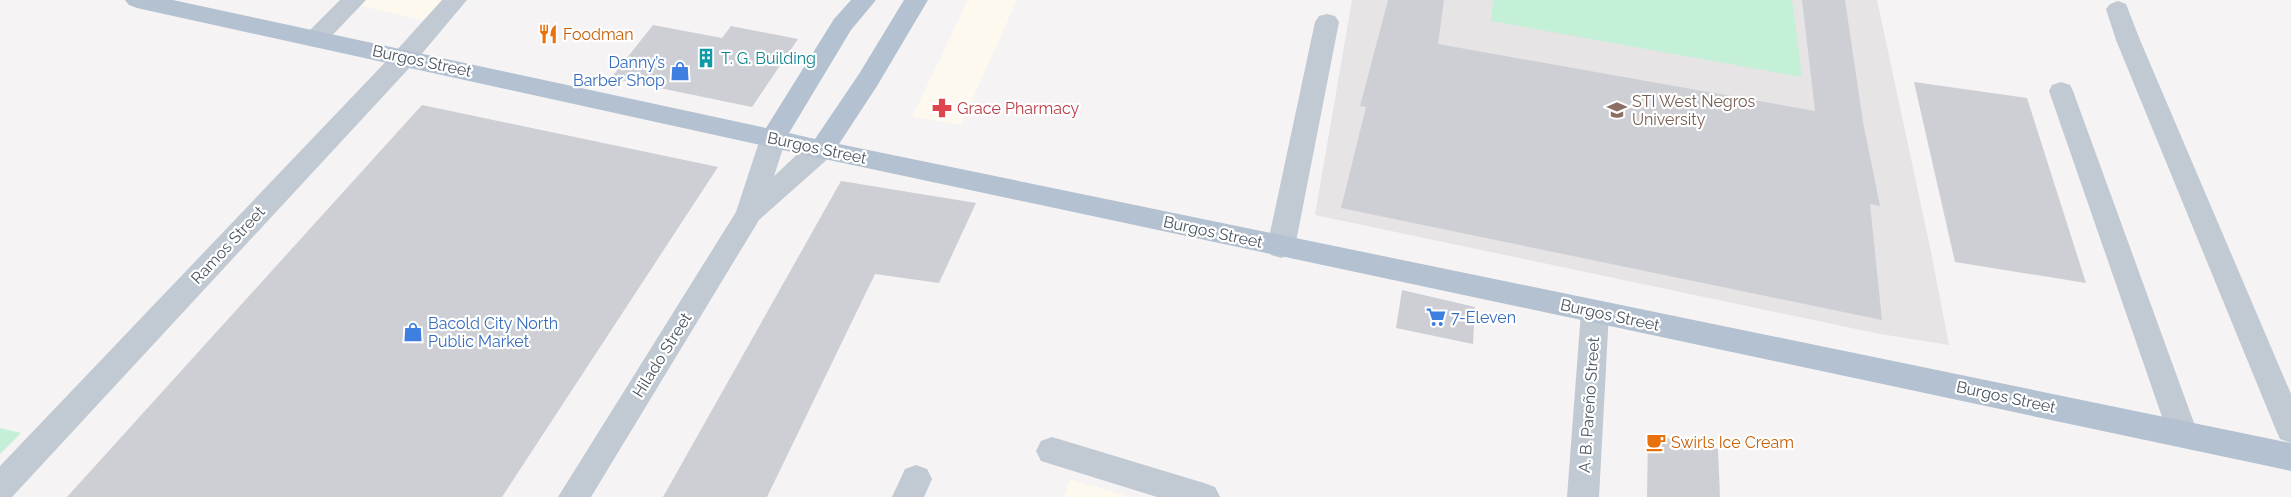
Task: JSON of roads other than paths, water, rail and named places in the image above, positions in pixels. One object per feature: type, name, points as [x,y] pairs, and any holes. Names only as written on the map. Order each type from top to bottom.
[{"type":"main road","name":"Burgos Street","points":[[137,0],[405,57],[550,92],[2291,457]]},
{"type":"main road","name":"Hilado Street","points":[[773,139],[842,25],[864,0]]},
{"type":"main road","name":"Hilado Street","points":[[822,148],[868,80],[916,0]]},
{"type":"street","points":[[315,39],[354,0]]},
{"type":"street","name":"Ramos Street","points":[[0,488],[405,57],[455,0]]},
{"type":"street","points":[[2118,9],[2128,40],[2291,430]]},
{"type":"street","points":[[1281,246],[1328,22]]},
{"type":"street","points":[[2061,92],[2183,434]]},
{"type":"street","name":"Hilado Street","points":[[574,497],[749,214],[773,139]]},
{"type":"street","name":"Hilado Street","points":[[749,214],[822,148]]},
{"type":"street","name":"A. B. Pareño Street","points":[[1583,497],[1596,312]]},
{"type":"street","points":[[1052,451],[1204,497]]},
{"type":"place","name":"Foodman","points":[[548,34]]},
{"type":"place","name":"T. G. Building","points":[[706,58]]},
{"type":"place","name":"Danny’s Barber Shop","points":[[680,71]]},
{"type":"place","name":"Grace Pharmacy","points":[[942,108]]},
{"type":"place","name":"STI West Negros University","points":[[1617,110]]},
{"type":"place","name":"7-Eleven","points":[[1436,317]]},
{"type":"place","name":"Bacold City North Public Market","points":[[413,332]]},
{"type":"place","name":"Swirls Ice Cream","points":[[1656,442]]}]
